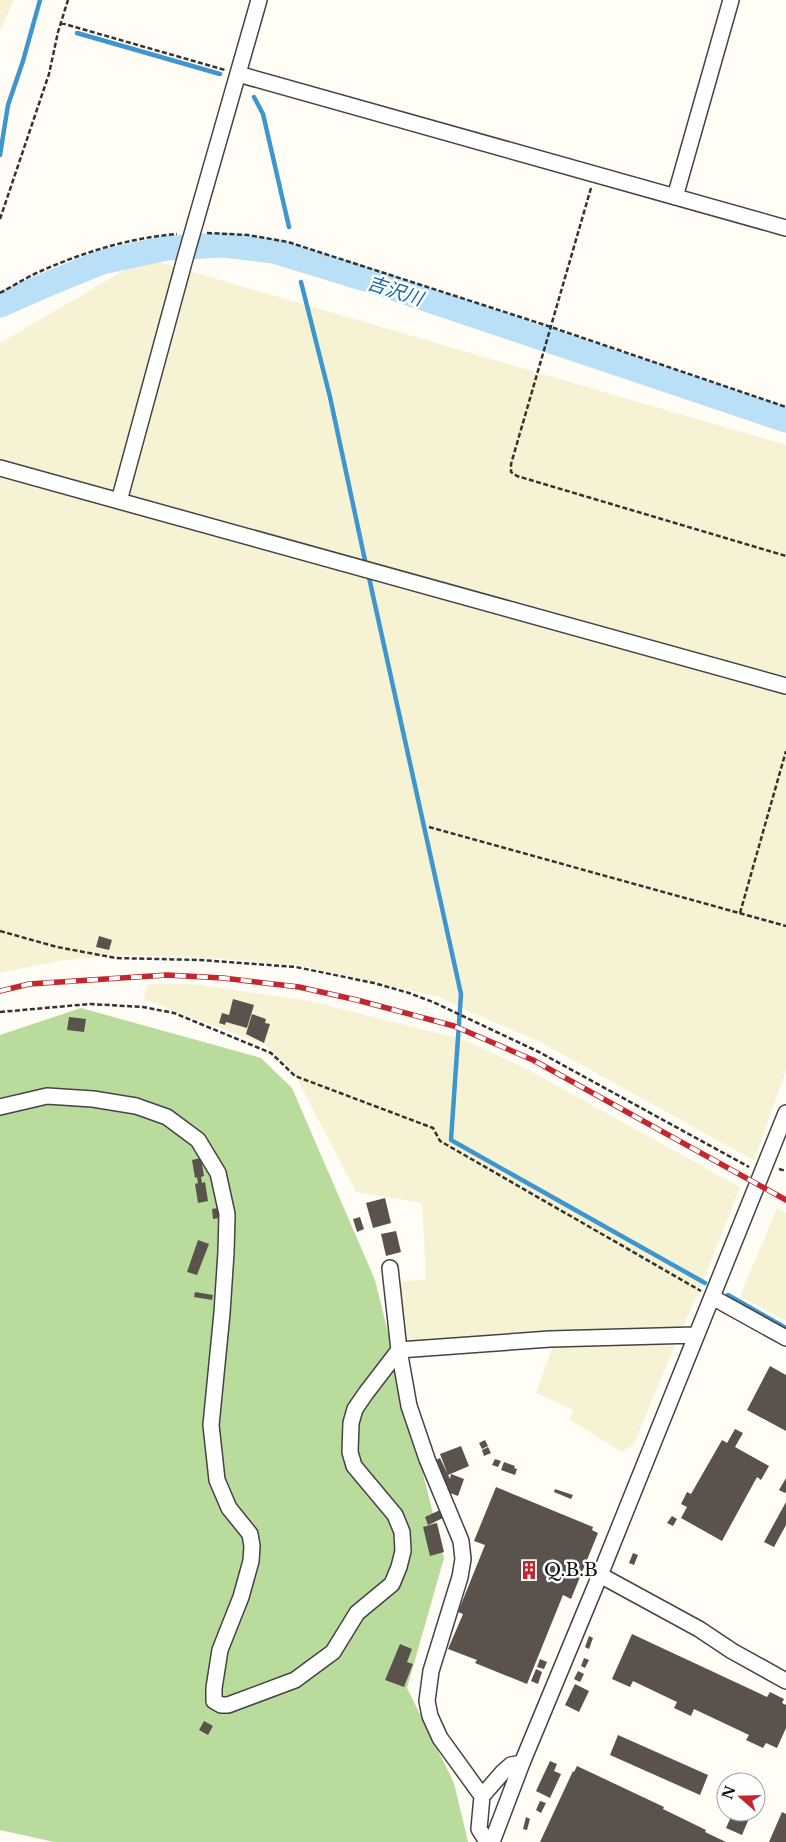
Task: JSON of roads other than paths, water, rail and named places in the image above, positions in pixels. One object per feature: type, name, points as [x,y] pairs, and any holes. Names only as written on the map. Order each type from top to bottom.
[{"type":"street","points":[[119,501],[186,254],[259,0]]},
{"type":"street","points":[[676,197],[731,0]]},
{"type":"street","points":[[238,74],[786,228]]},
{"type":"street","points":[[0,468],[786,686]]},
{"type":"street","points":[[0,1107],[47,1096],[92,1099],[136,1106],[167,1117],[198,1140],[218,1174],[227,1214],[226,1252],[211,1425],[217,1480],[229,1508],[250,1534],[252,1546],[251,1561],[242,1597],[220,1650],[214,1688],[214,1701],[221,1706],[295,1680],[333,1652],[358,1613],[392,1584],[403,1550],[402,1532],[395,1515],[354,1466],[350,1452],[351,1423],[355,1409],[399,1350],[550,1340],[696,1335]]},
{"type":"street","points":[[522,1763],[511,1765],[482,1796],[479,1828],[484,1837],[492,1842],[522,1763],[600,1575],[786,1113]]},
{"type":"street","points":[[390,1268],[399,1350],[409,1406],[427,1459],[461,1541],[463,1559],[460,1577],[431,1671],[427,1700],[430,1716],[440,1738],[482,1796]]},
{"type":"street","points":[[712,1297],[786,1338]]},
{"type":"street","points":[[600,1575],[699,1629],[732,1651],[786,1681]]},
{"type":"waterway","points":[[0,155],[8,105],[23,61],[40,0]]},
{"type":"waterway","points":[[77,33],[220,74]]},
{"type":"waterway","points":[[254,97],[263,114],[289,227]]},
{"type":"waterway","name":"吉沢川","points":[[0,305],[102,262],[167,248],[224,245],[274,251],[375,282],[786,420]]},
{"type":"waterway","points":[[301,282],[330,397],[366,565]]},
{"type":"waterway","points":[[368,573],[461,994],[451,1140],[705,1283]]},
{"type":"waterway","points":[[728,1295],[786,1328]]},
{"type":"railway","points":[[0,991],[29,984],[167,975],[223,978],[299,987],[357,1000],[454,1026],[533,1060],[786,1200]]},
{"type":"place","name":"Q.B.B","points":[[529,1570]]}]
